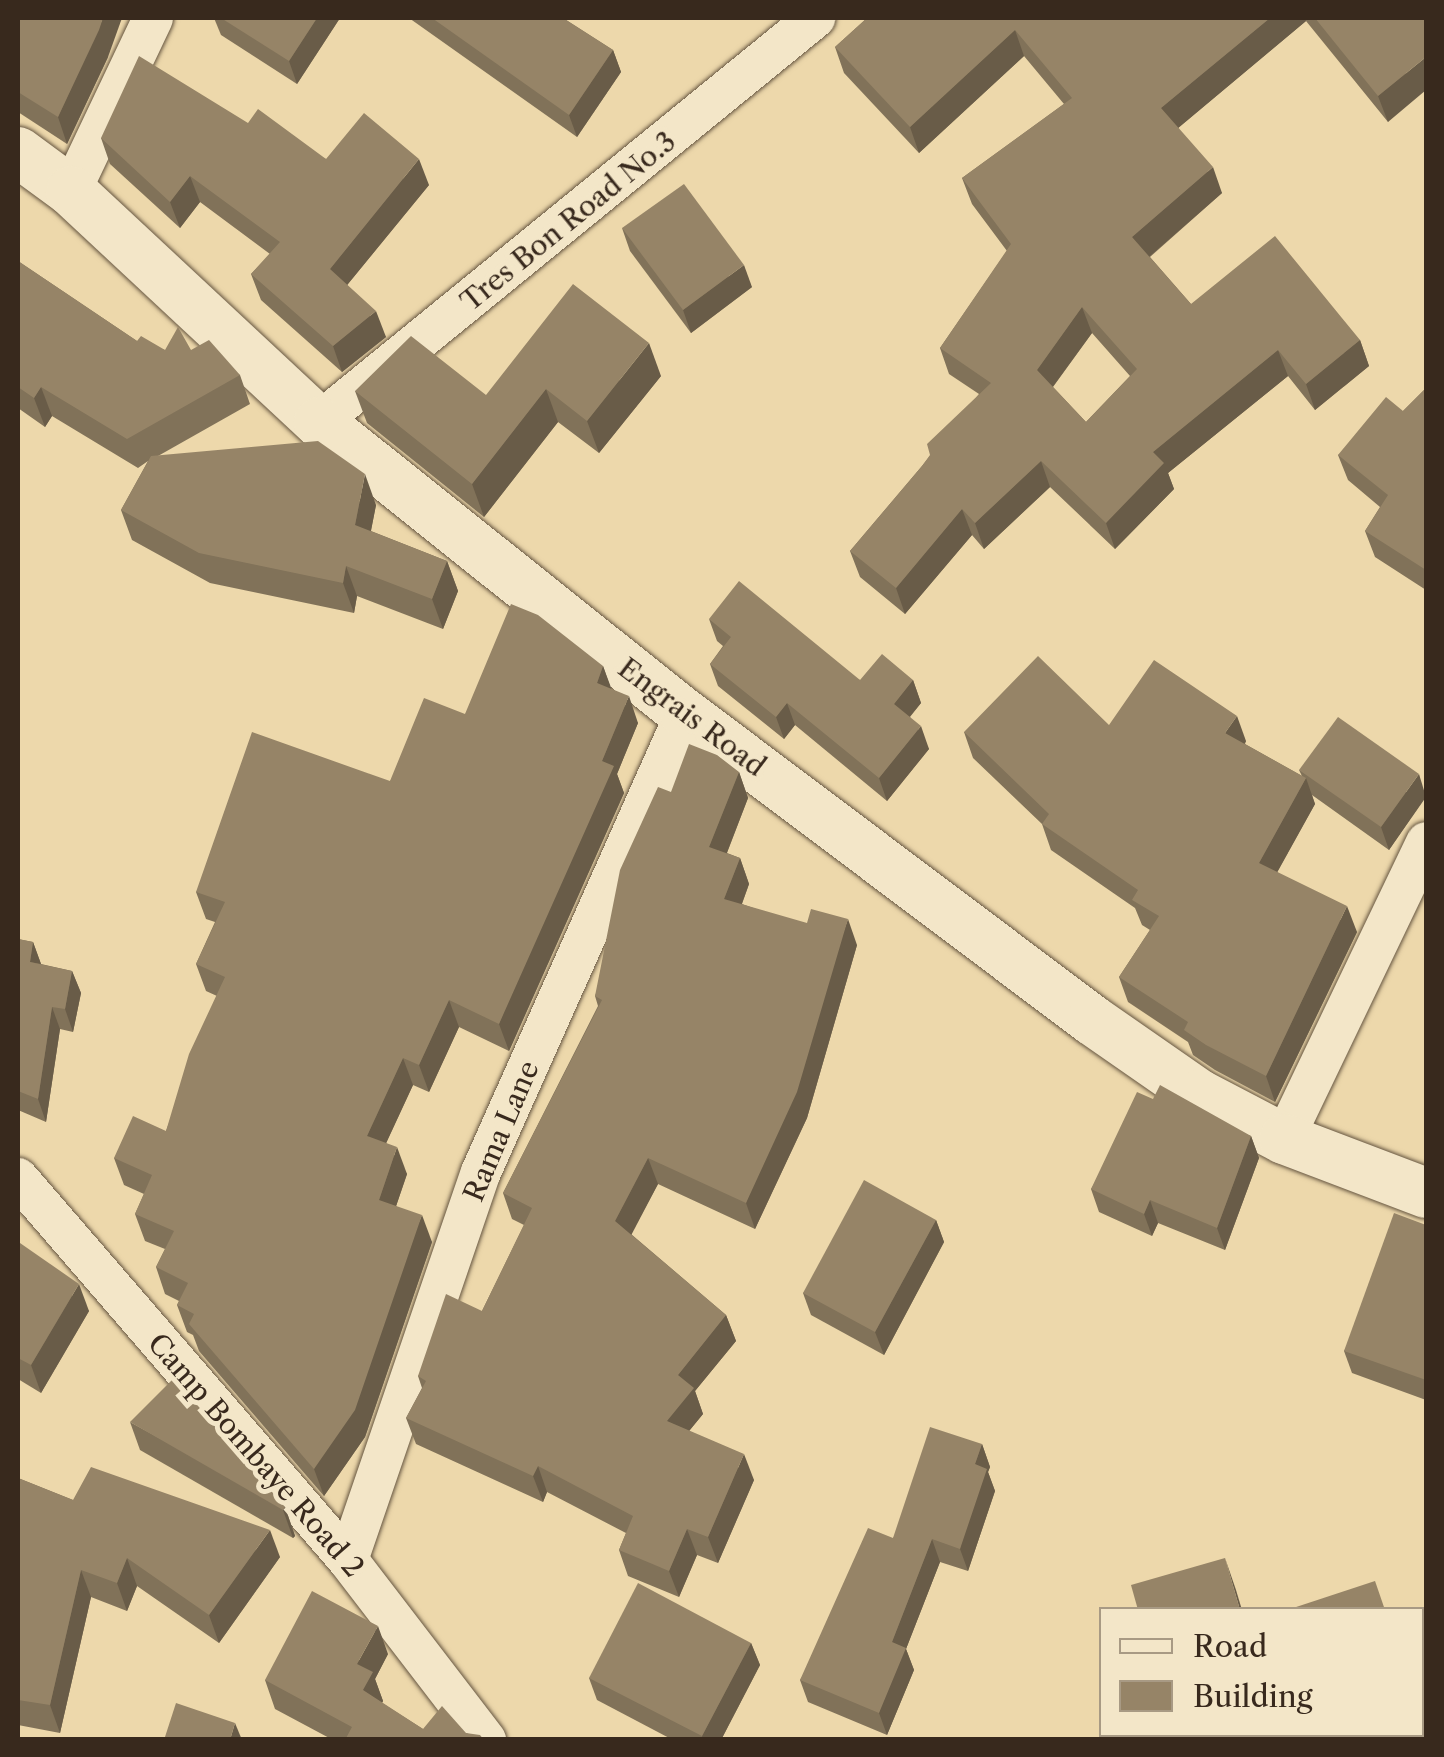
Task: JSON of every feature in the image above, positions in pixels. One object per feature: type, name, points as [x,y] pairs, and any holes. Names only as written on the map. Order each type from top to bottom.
[{"type":"street","points":[[70,192],[154,18]]},
{"type":"street","name":"Tres Bon Road No.3","points":[[319,422],[815,18]]},
{"type":"street","name":"Engrais Road","points":[[18,152],[70,192],[319,422],[685,714],[1092,1020],[1200,1095],[1284,1139],[1426,1193]]},
{"type":"street","name":"Rama Lane","points":[[348,1560],[481,1172],[685,714]]},
{"type":"street","points":[[1284,1139],[1426,842]]},
{"type":"street","name":"Camp Bombaye Road 2","points":[[18,1178],[348,1560],[486,1740]]},
{"type":"building","points":[[18,18],[103,18],[58,117],[18,92]]},
{"type":"building","points":[[221,18],[317,18],[289,61]]},
{"type":"building","points":[[432,18],[563,18],[613,50],[569,115]]},
{"type":"building","points":[[867,18],[1270,18],[1161,108],[1213,167],[1132,237],[1191,304],[1275,236],[1360,340],[1306,384],[1278,350],[1153,452],[1164,463],[1106,523],[1041,461],[975,523],[962,509],[896,588],[850,551],[930,455],[927,444],[991,383],[940,348],[1011,244],[962,178],[1072,98],[1015,30],[910,127],[835,47]],"holes":[[[1082,307],[1137,369],[1086,422],[1037,370]]]},
{"type":"building","points":[[1315,18],[1426,18],[1426,57],[1378,96]]},
{"type":"building","points":[[139,56],[248,123],[258,109],[326,159],[364,113],[419,159],[330,269],[376,311],[333,346],[251,274],[280,242],[190,176],[170,202],[101,138]]},
{"type":"building","points":[[684,184],[744,265],[683,310],[622,228]]},
{"type":"building","points":[[18,261],[137,341],[141,336],[165,350],[178,327],[191,350],[209,340],[240,375],[127,439],[41,387],[34,398],[18,387]]},
{"type":"building","points":[[573,284],[649,343],[587,421],[546,389],[472,484],[355,391],[411,336],[486,395]]},
{"type":"building","points":[[1426,388],[1426,570],[1365,531],[1388,495],[1338,455],[1386,397],[1403,411]]},
{"type":"building","points":[[318,441],[365,474],[355,525],[447,561],[432,599],[346,566],[343,583],[199,553],[121,510],[151,456]]},
{"type":"building","points":[[739,581],[860,680],[882,654],[913,680],[894,704],[921,726],[879,778],[787,703],[776,717],[710,664],[731,637],[709,619]]},
{"type":"building","points":[[511,604],[538,615],[603,666],[597,683],[629,696],[602,761],[614,766],[499,1024],[449,1000],[419,1065],[403,1058],[367,1136],[397,1147],[379,1200],[422,1215],[355,1410],[314,1469],[189,1324],[194,1314],[177,1305],[188,1283],[156,1267],[174,1231],[135,1214],[152,1175],[114,1158],[133,1116],[166,1131],[189,1054],[225,977],[196,964],[225,902],[196,892],[252,732],[390,781],[424,698],[465,714]]},
{"type":"building","points":[[1038,656],[1109,725],[1154,660],[1237,716],[1225,733],[1306,778],[1259,863],[1347,906],[1266,1076],[1206,1045],[1184,1030],[1188,1022],[1119,977],[1159,916],[1132,900],[1138,890],[1042,824],[1049,814],[964,732]]},
{"type":"building","points":[[1338,717],[1419,774],[1381,827],[1299,770]]},
{"type":"building","points":[[689,744],[717,755],[739,772],[709,847],[740,858],[724,899],[807,923],[811,909],[848,919],[797,1092],[746,1203],[648,1158],[615,1221],[726,1315],[678,1375],[694,1388],[667,1421],[744,1454],[708,1537],[687,1529],[669,1571],[619,1550],[633,1516],[538,1466],[533,1476],[406,1418],[426,1381],[418,1376],[446,1294],[482,1311],[532,1208],[503,1193],[602,1000],[595,996],[620,870],[658,787],[671,792]]},
{"type":"building","points":[[18,939],[33,942],[30,962],[72,971],[65,1009],[52,1007],[38,1099],[18,1091]]},
{"type":"building","points":[[1160,1085],[1251,1136],[1217,1228],[1150,1200],[1144,1214],[1091,1189],[1137,1092],[1153,1099]]},
{"type":"building","points":[[864,1180],[936,1220],[875,1332],[803,1293]]},
{"type":"building","points":[[1394,1213],[1426,1225],[1426,1380],[1344,1351]]},
{"type":"building","points":[[20,1243],[79,1284],[31,1365],[18,1358]]},
{"type":"building","points":[[174,1378],[285,1507],[283,1510],[130,1422]]},
{"type":"building","points":[[930,1427],[982,1444],[975,1464],[987,1469],[960,1549],[932,1539],[892,1642],[906,1648],[879,1713],[800,1680],[868,1528],[893,1538]]},
{"type":"building","points":[[91,1467],[270,1530],[209,1615],[127,1558],[117,1583],[81,1570],[50,1705],[18,1700],[18,1478],[73,1500]]},
{"type":"building","points":[[1225,1558],[1239,1607],[1137,1607],[1131,1585]]},
{"type":"building","points":[[1375,1581],[1384,1607],[1296,1607]]},
{"type":"building","points":[[638,1583],[751,1643],[702,1736],[589,1678]]},
{"type":"building","points":[[312,1591],[378,1626],[357,1664],[373,1672],[363,1690],[423,1729],[442,1706],[466,1733],[480,1735],[484,1740],[345,1740],[352,1727],[265,1680]]},
{"type":"building","points":[[176,1703],[235,1723],[230,1740],[164,1740]]},
{"type":"building","points":[[1175,1737],[1212,1737],[1204,1740]]}]
